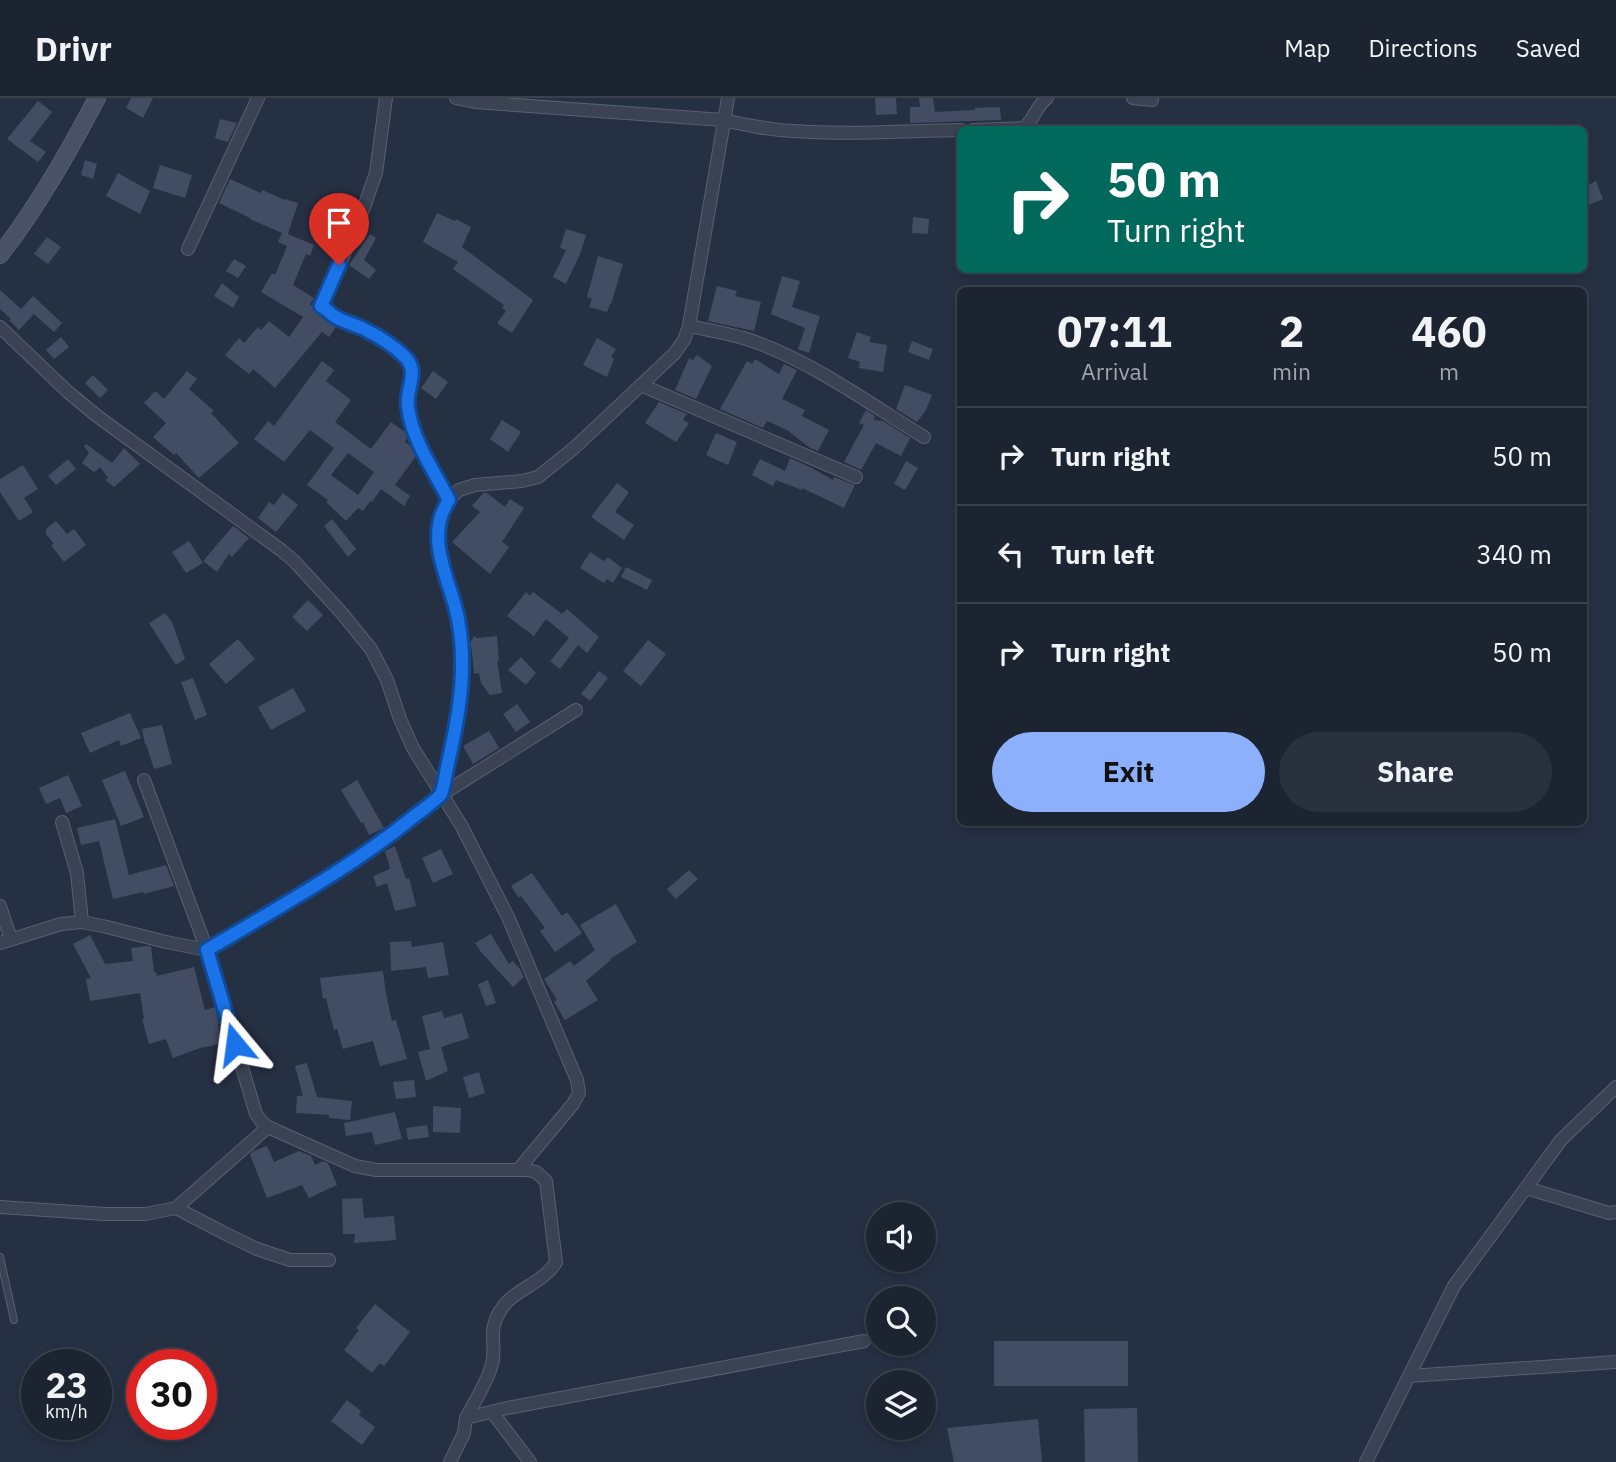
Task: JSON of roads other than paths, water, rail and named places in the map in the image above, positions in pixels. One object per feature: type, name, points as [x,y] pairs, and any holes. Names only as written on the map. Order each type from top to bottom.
[{"type":"street","points":[[0,255],[50,186],[97,98]]},
{"type":"street","points":[[188,249],[258,98]]},
{"type":"street","points":[[386,98],[376,173],[321,306],[335,317],[387,342],[405,356],[413,370],[407,404],[411,421],[416,437],[449,500]]},
{"type":"street","points":[[456,98],[475,102],[723,120],[793,131],[957,130]]},
{"type":"street","points":[[441,794],[457,726],[463,656],[455,607],[438,549],[442,510],[459,490],[475,485],[538,477],[573,449],[674,355],[689,326],[728,98]]},
{"type":"street","points":[[1026,126],[1046,98]]},
{"type":"street","points":[[1133,98],[1152,100]]},
{"type":"street","points":[[689,326],[729,334],[772,348],[828,377],[924,437]]},
{"type":"street","points":[[0,327],[97,416],[281,550],[340,611],[371,649],[387,680],[413,748],[461,825],[508,917],[577,1080],[579,1093],[573,1104],[518,1170]]},
{"type":"street","points":[[641,385],[856,477]]},
{"type":"street","points":[[0,905],[6,941],[61,924],[82,922],[207,950],[380,844],[441,794],[576,710]]},
{"type":"street","points":[[144,780],[207,950],[256,1114],[268,1128],[355,1166],[376,1170],[518,1170],[536,1172],[546,1181],[556,1262],[551,1270],[513,1296],[502,1307],[495,1320],[493,1362],[466,1418],[464,1433],[450,1462]]},
{"type":"street","points":[[62,822],[77,873],[82,922]]},
{"type":"street","points":[[1366,1462],[1454,1286],[1561,1140],[1616,1087]]},
{"type":"street","points":[[0,1207],[105,1214],[145,1214],[176,1208],[268,1128]]},
{"type":"street","points":[[1525,1188],[1609,1213],[1616,1212]]},
{"type":"street","points":[[176,1208],[228,1235],[290,1260],[330,1260]]},
{"type":"street","points":[[466,1418],[864,1341]]},
{"type":"street","points":[[1409,1376],[1616,1362]]},
{"type":"street","points":[[492,1412],[530,1462]]},
{"type":"lane","points":[[0,1257],[14,1320]]}]
